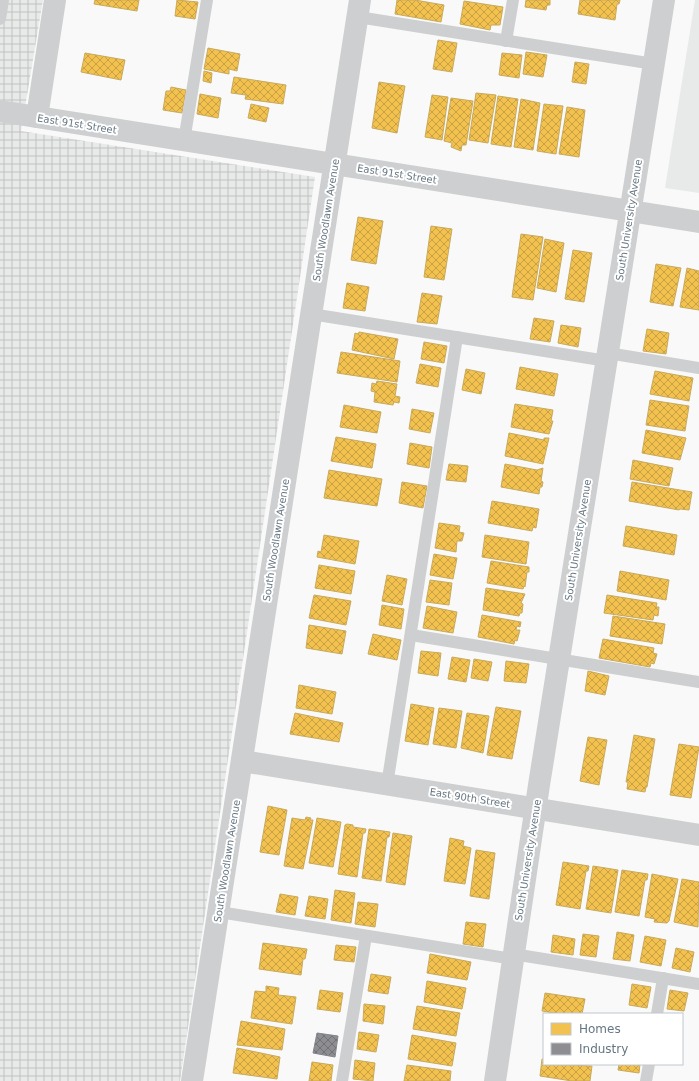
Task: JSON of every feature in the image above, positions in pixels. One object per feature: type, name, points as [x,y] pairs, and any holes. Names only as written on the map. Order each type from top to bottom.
[{"type":"street","points":[[37,117],[55,0]]},
{"type":"street","name":"South University Avenue","points":[[494,1081],[535,809],[664,0]]},
{"type":"street","name":"South Woodlawn Avenue","points":[[192,1081],[359,8]]},
{"type":"street","name":"East 91st Street","points":[[0,111],[699,222]]},
{"type":"street","name":"East 90th Street","points":[[242,761],[699,835]]},
{"type":"lane","points":[[0,19],[3,0]]},
{"type":"lane","points":[[184,140],[207,0]]},
{"type":"lane","points":[[506,41],[513,0]]},
{"type":"lane","points":[[359,8],[506,41],[654,64]]},
{"type":"lane","points":[[311,314],[456,337],[699,368]]},
{"type":"lane","points":[[387,785],[456,337]]},
{"type":"lane","points":[[411,635],[699,682]]},
{"type":"lane","points":[[219,912],[366,936],[699,984]]},
{"type":"lane","points":[[342,1081],[366,936]]},
{"type":"lane","points":[[657,1013],[663,978]]},
{"type":"lane","points":[[646,1081],[649,1065]]},
{"type":"shaded area","points":[[0,0],[43,0],[21,131],[315,177],[180,1081],[0,1081]]},
{"type":"shaded area","points":[[695,0],[699,0],[699,193],[665,188]]},
{"type":"building: Homes","points":[[95,0],[139,0],[137,11],[94,4]]},
{"type":"building: Homes","points":[[177,0],[198,2],[195,19],[175,16]]},
{"type":"building: Homes","points":[[397,0],[415,0],[444,5],[441,22],[395,14]]},
{"type":"building: Homes","points":[[526,0],[550,0],[550,5],[547,5],[546,10],[525,7]]},
{"type":"building: Homes","points":[[580,0],[620,0],[619,4],[617,4],[615,20],[578,14]]},
{"type":"building: Homes","points":[[464,1],[503,7],[500,25],[491,25],[490,30],[460,24]]},
{"type":"building: Homes","points":[[438,40],[457,43],[452,72],[433,69]]},
{"type":"building: Homes","points":[[208,48],[240,54],[237,71],[229,69],[229,74],[204,69]]},
{"type":"building: Homes","points":[[526,52],[547,55],[543,77],[523,74]]},
{"type":"building: Homes","points":[[85,53],[125,60],[121,80],[81,72]]},
{"type":"building: Homes","points":[[502,53],[522,55],[519,78],[499,75]]},
{"type":"building: Homes","points":[[575,62],[589,64],[586,84],[572,82]]},
{"type":"building: Homes","points":[[204,71],[212,73],[211,83],[203,81]]},
{"type":"building: Homes","points":[[234,77],[286,85],[283,104],[245,99],[246,95],[231,93]]},
{"type":"building: Homes","points":[[379,82],[405,86],[397,133],[372,128]]},
{"type":"building: Homes","points":[[171,87],[186,90],[182,113],[163,110],[166,91],[170,91]]},
{"type":"building: Homes","points":[[476,93],[496,95],[488,143],[469,140]]},
{"type":"building: Homes","points":[[200,94],[221,98],[218,118],[197,114]]},
{"type":"building: Homes","points":[[432,95],[448,97],[442,140],[425,137]]},
{"type":"building: Homes","points":[[498,96],[518,99],[511,147],[491,144]]},
{"type":"building: Homes","points":[[451,98],[473,101],[466,145],[462,145],[461,151],[451,147],[452,143],[444,141]]},
{"type":"building: Homes","points":[[521,99],[540,103],[533,150],[514,147]]},
{"type":"building: Homes","points":[[251,104],[269,108],[266,122],[248,118]]},
{"type":"building: Homes","points":[[544,104],[563,106],[556,154],[537,151]]},
{"type":"building: Homes","points":[[567,107],[585,110],[579,157],[559,154]]},
{"type":"building: Homes","points":[[358,217],[383,221],[376,264],[351,260]]},
{"type":"building: Homes","points":[[431,226],[452,229],[444,280],[424,277]]},
{"type":"building: Homes","points":[[521,234],[543,237],[533,300],[512,297]]},
{"type":"building: Homes","points":[[545,239],[564,243],[556,292],[537,288]]},
{"type":"building: Homes","points":[[573,250],[592,253],[584,302],[565,299]]},
{"type":"building: Homes","points":[[656,264],[681,268],[673,306],[650,302]]},
{"type":"building: Homes","points":[[687,268],[699,271],[699,310],[680,307]]},
{"type":"building: Homes","points":[[347,283],[369,287],[365,311],[343,308]]},
{"type":"building: Homes","points":[[422,293],[442,296],[437,324],[417,322]]},
{"type":"building: Homes","points":[[534,318],[554,321],[550,342],[530,339]]},
{"type":"building: Homes","points":[[561,325],[581,328],[578,347],[558,343]]},
{"type":"building: Homes","points":[[647,329],[669,333],[666,354],[643,351]]},
{"type":"building: Homes","points":[[359,332],[398,339],[394,359],[352,350],[355,333],[358,334]]},
{"type":"building: Homes","points":[[424,342],[447,346],[444,363],[421,359]]},
{"type":"building: Homes","points":[[341,352],[400,361],[397,382],[337,373]]},
{"type":"building: Homes","points":[[420,364],[441,368],[438,387],[416,383]]},
{"type":"building: Homes","points":[[520,367],[558,374],[554,396],[516,389]]},
{"type":"building: Homes","points":[[466,369],[485,373],[481,394],[462,390]]},
{"type":"building: Homes","points":[[655,371],[693,378],[689,401],[650,394]]},
{"type":"building: Homes","points":[[377,381],[397,384],[395,396],[400,397],[399,403],[394,402],[393,405],[374,402],[375,392],[371,391],[372,383],[376,384]]},
{"type":"building: Homes","points":[[650,400],[689,406],[685,431],[646,425]]},
{"type":"building: Homes","points":[[515,404],[553,410],[551,421],[553,421],[549,434],[511,427]]},
{"type":"building: Homes","points":[[344,405],[381,412],[377,433],[340,427]]},
{"type":"building: Homes","points":[[412,409],[434,413],[430,433],[409,429]]},
{"type":"building: Homes","points":[[646,430],[686,438],[680,460],[642,453]]},
{"type":"building: Homes","points":[[509,433],[544,440],[544,438],[549,438],[543,464],[505,456]]},
{"type":"building: Homes","points":[[336,437],[376,444],[372,468],[331,461]]},
{"type":"building: Homes","points":[[410,443],[432,447],[429,468],[407,464]]},
{"type":"building: Homes","points":[[633,460],[673,468],[669,486],[630,479]]},
{"type":"building: Homes","points":[[449,464],[468,466],[466,482],[446,480]]},
{"type":"building: Homes","points":[[505,464],[537,470],[543,468],[541,481],[543,482],[542,487],[540,487],[539,494],[501,487]]},
{"type":"building: Homes","points":[[329,470],[382,479],[377,506],[324,498]]},
{"type":"building: Homes","points":[[402,482],[427,486],[423,508],[399,503]]},
{"type":"building: Homes","points":[[632,482],[692,492],[689,510],[679,510],[629,501]]},
{"type":"building: Homes","points":[[492,501],[539,509],[536,528],[533,527],[532,531],[488,523]]},
{"type":"building: Homes","points":[[439,523],[460,526],[459,532],[464,533],[462,541],[457,541],[456,552],[435,548]]},
{"type":"building: Homes","points":[[626,526],[677,535],[674,555],[623,546]]},
{"type":"building: Homes","points":[[324,535],[359,541],[355,564],[317,557],[318,551],[321,552]]},
{"type":"building: Homes","points":[[485,535],[529,542],[526,564],[482,557]]},
{"type":"building: Homes","points":[[434,554],[457,558],[453,579],[430,575]]},
{"type":"building: Homes","points":[[491,561],[529,567],[525,587],[524,586],[523,589],[487,583]]},
{"type":"building: Homes","points":[[319,565],[355,571],[351,594],[315,588]]},
{"type":"building: Homes","points":[[620,571],[669,580],[666,600],[617,591]]},
{"type":"building: Homes","points":[[387,575],[407,579],[402,605],[382,601]]},
{"type":"building: Homes","points":[[430,580],[452,583],[449,605],[426,602]]},
{"type":"building: Homes","points":[[486,588],[525,594],[521,603],[523,604],[522,613],[520,613],[519,616],[483,610]]},
{"type":"building: Homes","points":[[314,595],[351,601],[346,625],[309,618]]},
{"type":"building: Homes","points":[[607,595],[657,603],[656,607],[659,607],[658,616],[654,615],[653,620],[604,613]]},
{"type":"building: Homes","points":[[382,605],[404,609],[401,629],[379,625]]},
{"type":"building: Homes","points":[[427,606],[457,612],[453,633],[423,628]]},
{"type":"building: Homes","points":[[482,615],[521,622],[520,627],[517,626],[516,630],[520,630],[517,641],[515,640],[514,644],[478,637]]},
{"type":"building: Homes","points":[[613,616],[665,624],[662,644],[610,636]]},
{"type":"building: Homes","points":[[309,625],[346,631],[342,654],[306,648]]},
{"type":"building: Homes","points":[[373,634],[401,640],[397,660],[368,654]]},
{"type":"building: Homes","points":[[603,639],[654,648],[653,653],[657,654],[654,664],[651,663],[650,667],[599,658]]},
{"type":"building: Homes","points":[[421,651],[441,653],[438,676],[418,673]]},
{"type":"building: Homes","points":[[452,657],[470,660],[466,682],[448,679]]},
{"type":"building: Homes","points":[[474,659],[492,662],[488,681],[471,678]]},
{"type":"building: Homes","points":[[506,661],[529,664],[526,683],[504,681]]},
{"type":"building: Homes","points":[[588,671],[609,676],[605,695],[585,691]]},
{"type":"building: Homes","points":[[299,685],[336,692],[332,714],[296,708]]},
{"type":"building: Homes","points":[[411,704],[434,708],[428,745],[405,741]]},
{"type":"building: Homes","points":[[496,707],[521,711],[512,759],[487,755]]},
{"type":"building: Homes","points":[[439,708],[462,711],[456,748],[433,744]]},
{"type":"building: Homes","points":[[295,713],[343,723],[339,742],[290,734]]},
{"type":"building: Homes","points":[[467,713],[489,716],[483,753],[461,748]]},
{"type":"building: Homes","points":[[634,735],[655,739],[645,792],[627,789],[628,782],[626,782]]},
{"type":"building: Homes","points":[[588,737],[607,740],[599,785],[580,781]]},
{"type":"building: Homes","points":[[679,744],[699,747],[691,798],[670,795]]},
{"type":"building: Homes","points":[[268,806],[287,810],[279,855],[260,852]]},
{"type":"building: Homes","points":[[306,817],[313,820],[303,869],[284,866],[292,818],[305,820]]},
{"type":"building: Homes","points":[[317,818],[341,822],[333,867],[309,863]]},
{"type":"building: Homes","points":[[345,825],[353,825],[353,827],[366,829],[365,833],[363,833],[357,877],[338,874]]},
{"type":"building: Homes","points":[[369,829],[390,832],[389,837],[387,837],[381,881],[362,878]]},
{"type":"building: Homes","points":[[393,833],[412,836],[405,885],[386,882]]},
{"type":"building: Homes","points":[[450,838],[464,841],[463,846],[471,848],[465,884],[444,881]]},
{"type":"building: Homes","points":[[476,850],[495,853],[489,899],[470,896]]},
{"type":"building: Homes","points":[[563,862],[589,866],[588,871],[586,871],[580,909],[556,905]]},
{"type":"building: Homes","points":[[593,866],[618,870],[611,913],[586,909]]},
{"type":"building: Homes","points":[[622,870],[648,874],[647,880],[645,880],[639,916],[615,912]]},
{"type":"building: Homes","points":[[652,874],[678,879],[669,921],[667,923],[654,922],[655,919],[645,917]]},
{"type":"building: Homes","points":[[682,879],[699,882],[698,927],[674,922]]},
{"type":"building: Homes","points":[[335,890],[355,893],[351,923],[331,920]]},
{"type":"building: Homes","points":[[280,894],[298,897],[295,915],[276,912]]},
{"type":"building: Homes","points":[[309,896],[328,899],[325,919],[305,916]]},
{"type":"building: Homes","points":[[358,902],[378,904],[375,927],[355,924]]},
{"type":"building: Homes","points":[[466,922],[486,924],[483,947],[463,944]]},
{"type":"building: Homes","points":[[617,932],[634,935],[630,961],[613,959]]},
{"type":"building: Homes","points":[[583,934],[599,936],[596,957],[580,955]]},
{"type":"building: Homes","points":[[553,935],[575,939],[573,955],[551,952]]},
{"type":"building: Homes","points":[[645,936],[666,940],[661,966],[640,962]]},
{"type":"building: Homes","points":[[263,943],[307,949],[305,959],[303,959],[301,975],[259,969]]},
{"type":"building: Homes","points":[[336,945],[356,947],[354,962],[334,960]]},
{"type":"building: Homes","points":[[676,948],[694,952],[690,972],[672,968]]},
{"type":"building: Homes","points":[[430,954],[471,962],[467,980],[427,973]]},
{"type":"building: Homes","points":[[371,974],[391,977],[388,994],[368,991]]},
{"type":"building: Homes","points":[[427,981],[466,988],[462,1009],[424,1002]]},
{"type":"building: Homes","points":[[632,984],[651,987],[647,1008],[629,1005]]},
{"type":"building: Homes","points":[[266,986],[279,988],[278,995],[296,997],[292,1024],[251,1018],[255,991],[266,992]]},
{"type":"building: Homes","points":[[320,990],[343,993],[340,1012],[317,1009]]},
{"type":"building: Homes","points":[[670,990],[688,993],[684,1011],[667,1009]]},
{"type":"building: Homes","points":[[545,993],[585,999],[582,1013],[554,1013],[542,1011]]},
{"type":"building: Homes","points":[[364,1004],[385,1006],[383,1024],[363,1021]]},
{"type":"building: Homes","points":[[417,1006],[460,1013],[456,1036],[413,1029]]},
{"type":"building: Homes","points":[[241,1021],[285,1029],[282,1050],[237,1045]]},
{"type":"building: Homes","points":[[359,1032],[379,1035],[376,1052],[357,1049]]},
{"type":"building: Homes","points":[[412,1035],[456,1043],[452,1066],[408,1059]]},
{"type":"building: Homes","points":[[237,1048],[280,1057],[277,1079],[233,1073]]},
{"type":"building: Homes","points":[[542,1059],[543,1065],[592,1066],[590,1081],[572,1081],[540,1076]]},
{"type":"building: Homes","points":[[355,1060],[375,1063],[373,1081],[353,1079]]},
{"type":"building: Homes","points":[[312,1062],[333,1065],[331,1081],[309,1081]]},
{"type":"building: Homes","points":[[407,1065],[451,1071],[450,1081],[404,1081]]},
{"type":"building: Homes","points":[[619,1065],[640,1065],[639,1073],[618,1070]]},
{"type":"building: Industry","points":[[317,1033],[338,1036],[335,1057],[313,1053]]}]
